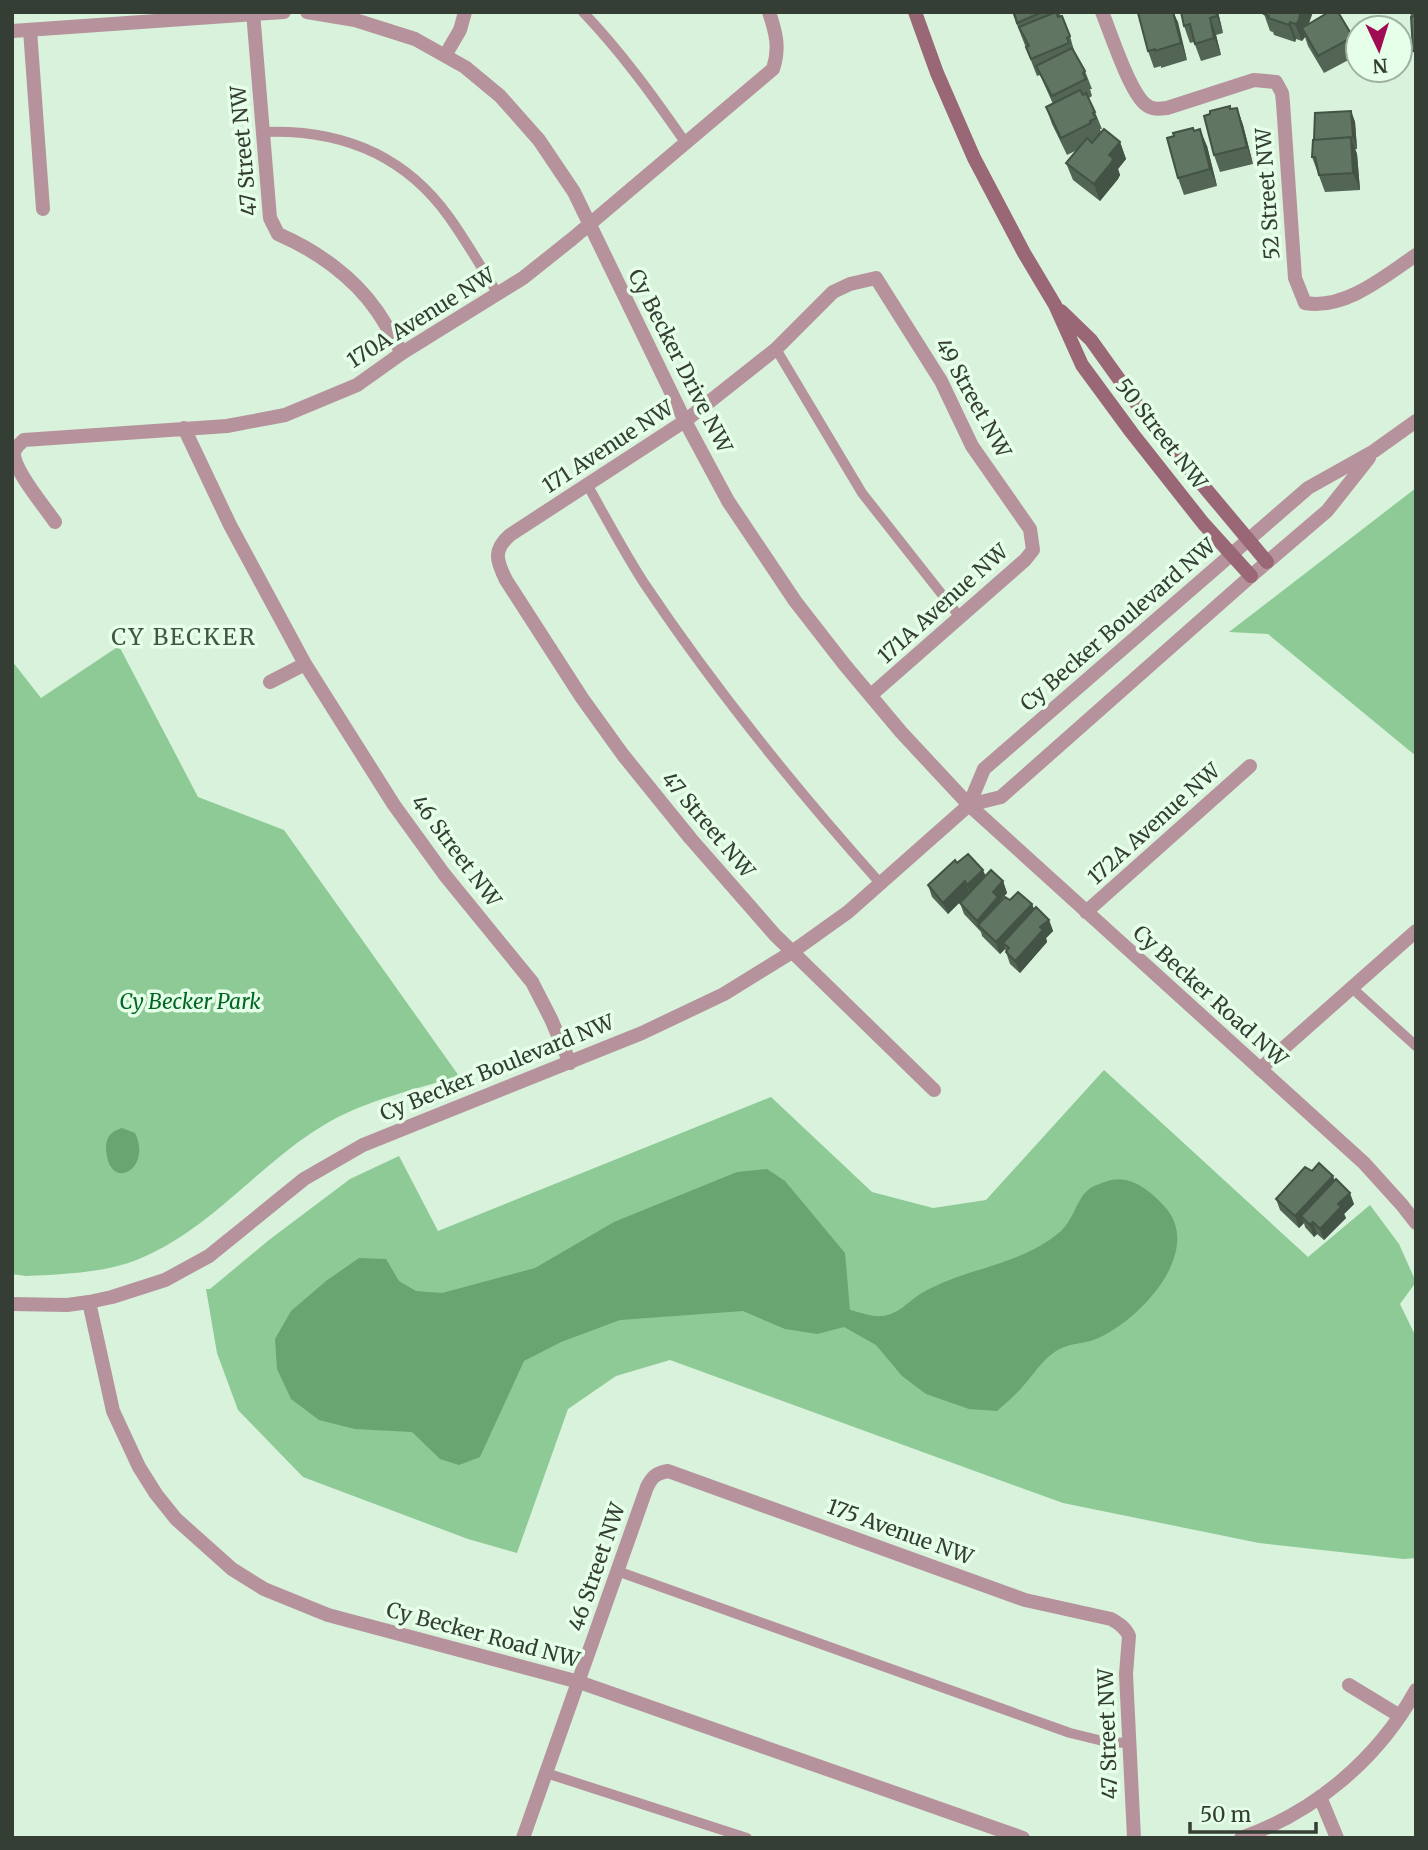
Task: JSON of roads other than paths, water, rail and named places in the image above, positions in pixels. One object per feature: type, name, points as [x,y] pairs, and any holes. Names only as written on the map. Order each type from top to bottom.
[{"type":"main road","name":"50 Street NW","points":[[915,12],[937,73],[974,158],[1030,265],[1055,305],[1082,365],[1132,433],[1251,576]]},
{"type":"main road","name":"50 Street NW","points":[[1055,305],[1091,340],[1149,421],[1267,562]]},
{"type":"street","points":[[12,31],[284,12]]},
{"type":"street","name":"Cy Becker Drive NW","points":[[307,12],[355,20],[415,38],[446,54],[500,96],[539,140],[574,192],[685,421],[728,501],[821,635],[901,732],[970,805]]},
{"type":"street","points":[[446,54],[460,30],[465,12]]},
{"type":"street","name":"170A Avenue NW","points":[[14,454],[16,447],[24,440],[39,437],[227,426],[285,415],[357,384],[523,278],[773,69],[778,54],[777,35],[769,12]]},
{"type":"street","name":"52 Street NW","points":[[1102,12],[1133,85],[1146,105],[1154,110],[1254,80],[1276,82],[1282,93],[1283,103],[1295,278],[1306,303],[1319,305],[1341,299],[1414,259]]},
{"type":"street","name":"47 Street NW","points":[[253,13],[273,229],[317,253],[349,280],[376,309],[402,353]]},
{"type":"street","points":[[30,30],[43,209]]},
{"type":"street","name":"171 Avenue NW","points":[[497,552],[501,543],[510,535],[685,421],[776,349],[833,292],[850,284],[876,278]]},
{"type":"street","name":"49 Street NW","points":[[876,278],[942,381],[972,446],[1024,519],[1033,539]]},
{"type":"street","points":[[1374,451],[1416,421]]},
{"type":"street","name":"46 Street NW","points":[[184,428],[230,525],[305,664],[394,805],[444,874],[532,982],[570,1063]]},
{"type":"street","name":"Cy Becker Boulevard NW","points":[[970,805],[984,769],[1308,488],[1374,451]]},
{"type":"street","name":"Cy Becker Boulevard NW","points":[[12,1304],[53,1306],[89,1302],[141,1289],[189,1269],[304,1179],[363,1145],[642,1033],[724,994],[792,952],[831,926],[970,805],[1001,797],[1327,512],[1374,451]]},
{"type":"street","points":[[14,454],[27,481],[55,522]]},
{"type":"street","name":"171A Avenue NW","points":[[871,695],[1025,560],[1033,550],[1033,539]]},
{"type":"street","name":"47 Street NW","points":[[497,552],[506,580],[582,698],[623,755],[758,917],[934,1090]]},
{"type":"street","points":[[270,682],[305,664]]},
{"type":"street","name":"172A Avenue NW","points":[[1086,912],[1251,766]]},
{"type":"street","name":"Cy Becker Road NW","points":[[970,805],[1364,1163],[1415,1222]]},
{"type":"street","points":[[1260,1069],[1416,931]]},
{"type":"street","name":"Cy Becker Road NW","points":[[89,1302],[113,1411],[139,1467],[176,1519],[232,1569],[264,1589],[328,1615],[579,1682],[1023,1838]]},
{"type":"street","name":"46 Street NW","points":[[523,1838],[647,1487],[651,1479],[659,1473]]},
{"type":"street","name":"175 Avenue NW","points":[[659,1473],[677,1474],[1025,1600],[1111,1619],[1126,1630]]},
{"type":"street","name":"47 Street NW","points":[[1126,1630],[1129,1636],[1126,1674],[1134,1838]]},
{"type":"street","points":[[1349,1685],[1400,1716]]},
{"type":"street","points":[[1241,1838],[1276,1823],[1320,1797],[1368,1756],[1400,1716],[1416,1690]]},
{"type":"street","points":[[1320,1797],[1338,1838]]},
{"type":"lane","points":[[583,12],[616,47],[685,142]]},
{"type":"lane","points":[[263,132],[301,132],[328,136],[364,147],[391,160],[420,183],[449,216],[498,295]]},
{"type":"lane","points":[[776,349],[862,493],[959,616]]},
{"type":"lane","points":[[588,486],[643,580],[708,673],[777,764],[880,883]]},
{"type":"lane","points":[[1352,988],[1416,1046]]},
{"type":"lane","points":[[617,1571],[1070,1733],[1107,1742],[1128,1743]]},
{"type":"lane","points":[[546,1773],[747,1838]]},
{"type":"district","name":"CY BECKER","points":[[184,637]]},
{"type":"park label","name":"Cy Becker Park","points":[[190,1002]]}]
